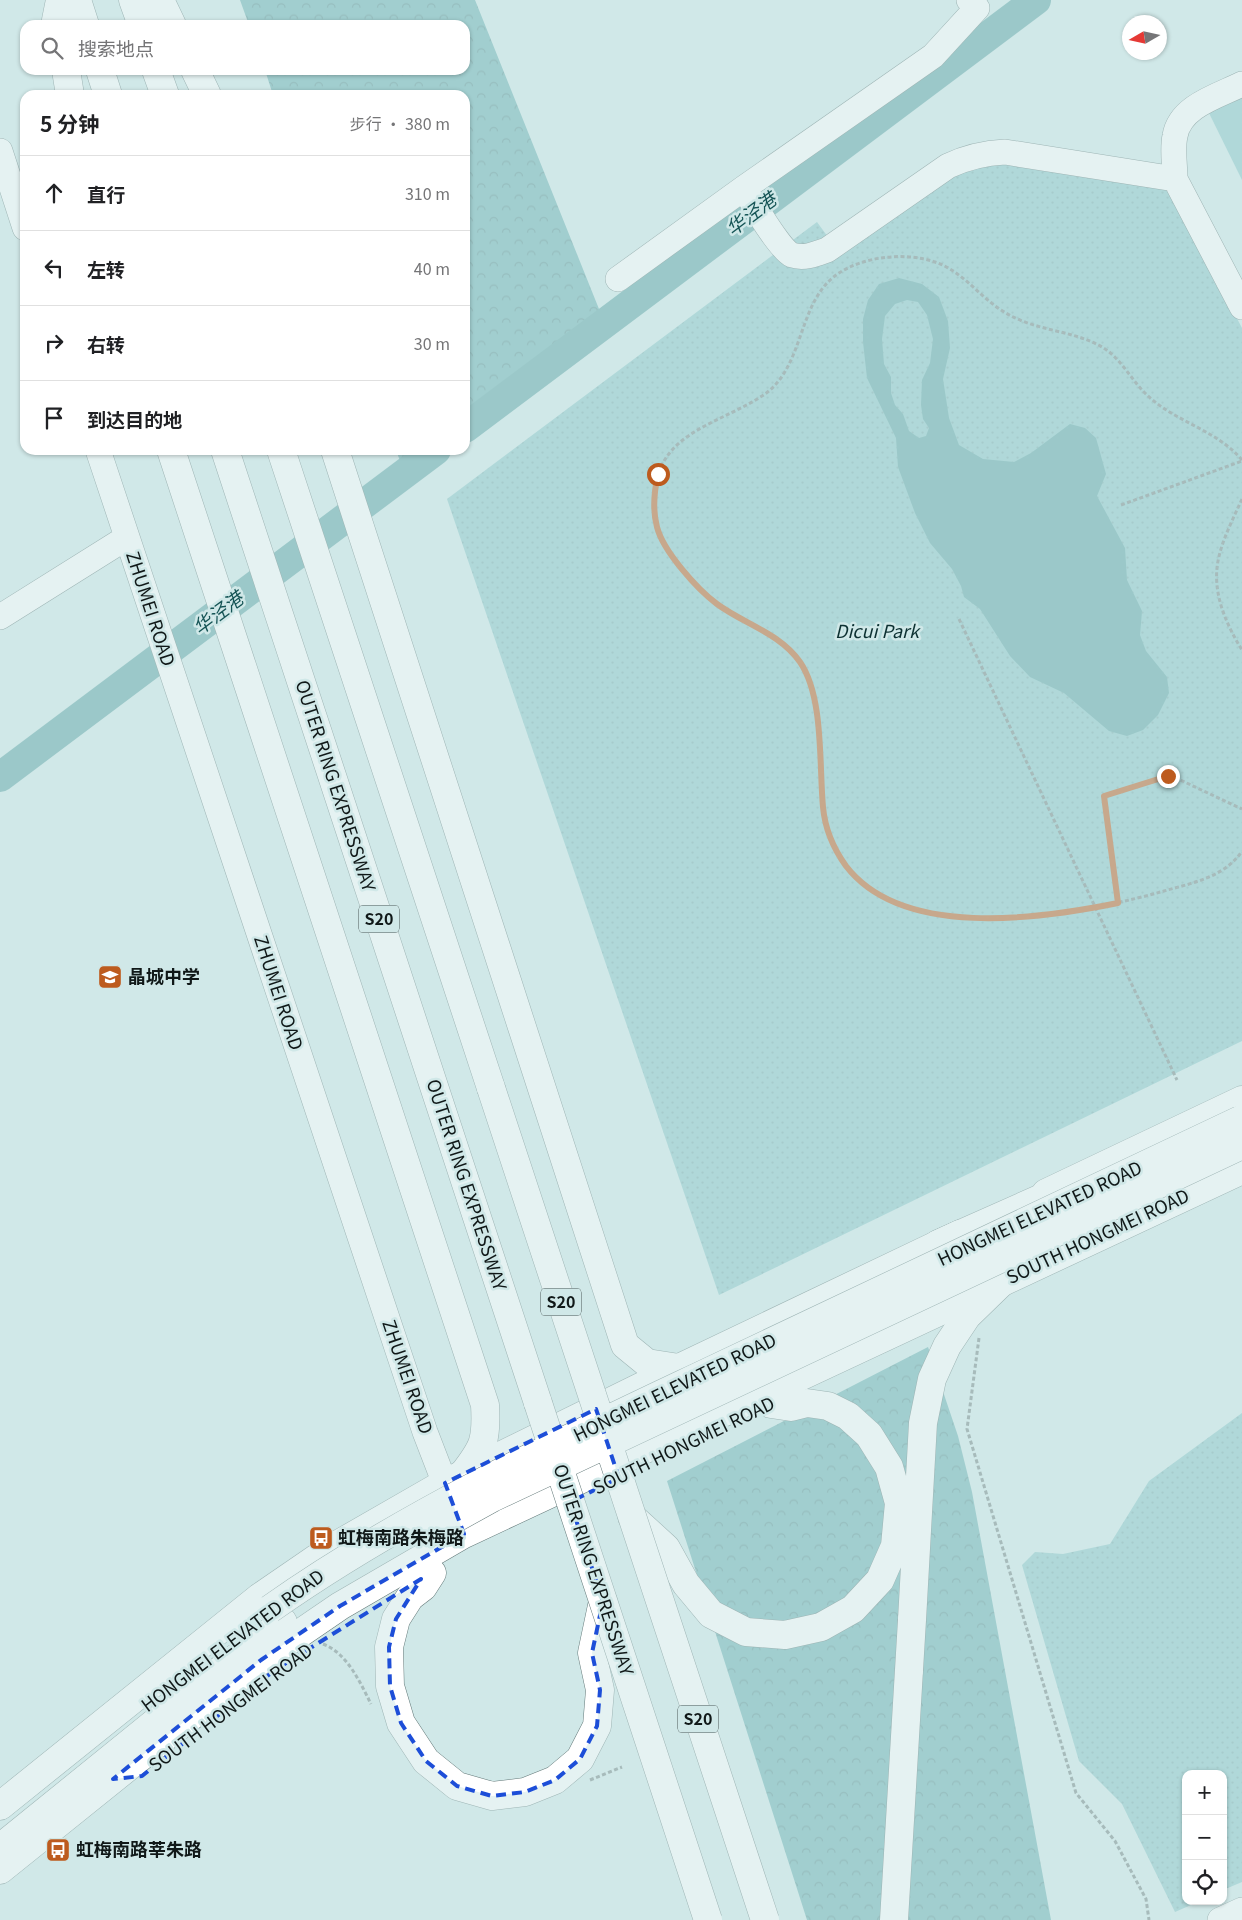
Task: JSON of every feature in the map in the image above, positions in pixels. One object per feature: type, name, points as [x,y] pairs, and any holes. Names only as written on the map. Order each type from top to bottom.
[{"type":"main road","points":[[56,20],[60,0]]},
{"type":"main road","points":[[77,0],[83,20]]},
{"type":"main road","points":[[133,0],[140,20]]},
{"type":"main road","points":[[160,0],[170,20]]},
{"type":"main road","points":[[67,75],[69,90]]},
{"type":"main road","points":[[102,75],[106,90]]},
{"type":"main road","points":[[158,75],[163,90]]},
{"type":"main road","points":[[197,75],[205,90]]},
{"type":"main road","points":[[173,455],[486,1405],[487,1430],[479,1454],[454,1479]]},
{"type":"main road","name":"OUTER RING EXPRESSWAY","points":[[227,455],[708,1920]]},
{"type":"main road","name":"S20","points":[[283,455],[764,1920]]},
{"type":"main road","points":[[336,455],[625,1345],[647,1364],[679,1368]]},
{"type":"main road","points":[[0,1806],[260,1597],[330,1549],[454,1479],[679,1368],[1242,1100]]},
{"type":"main road","points":[[938,1244],[1242,1109]]},
{"type":"main road","name":"HONGMEI ELEVATED ROAD","points":[[0,1826],[130,1719],[270,1609],[336,1565],[474,1486],[882,1289],[1242,1120]]},
{"type":"main road","name":"HONGMEI ELEVATED ROAD","points":[[0,1848],[210,1678],[283,1622],[349,1578],[492,1498],[1242,1144]]},
{"type":"main road","name":"SOUTH HONGMEI ROAD","points":[[0,1870],[261,1660],[340,1606],[464,1534],[1242,1170]]},
{"type":"main road","points":[[894,1920],[923,1423],[932,1379],[947,1346],[967,1316],[1002,1282]]},
{"type":"main road","name":"SOUTH HONGMEI ROAD","points":[[113,1779],[142,1776],[275,1670],[366,1612],[432,1573],[480,1546],[917,1333],[941,1319],[955,1305]]},
{"type":"main road","points":[[632,1517],[666,1548],[686,1584],[711,1614],[746,1632],[785,1635],[821,1627],[853,1609],[880,1580],[895,1546],[899,1503],[889,1467],[869,1435],[848,1416],[828,1406],[808,1403],[791,1408],[771,1404]]},
{"type":"main road","points":[[432,1573],[423,1587],[410,1597],[396,1619],[389,1646],[390,1686],[401,1723],[426,1761],[457,1786],[492,1796],[525,1792],[554,1780],[580,1759],[597,1726],[600,1690],[592,1653],[603,1601]]},
{"type":"street","points":[[618,280],[744,188],[933,56],[977,8],[969,0]]},
{"type":"street","points":[[1242,84],[1199,104],[1182,119],[1174,136],[1175,179],[1242,307]]},
{"type":"street","points":[[0,152],[20,213]]},
{"type":"street","points":[[744,188],[776,239],[791,255],[807,257],[827,250],[948,166],[966,158],[985,153],[1005,152],[1175,179]]},
{"type":"street","name":"ZHUMEI ROAD","points":[[100,455],[425,1432],[454,1479],[464,1534]]},
{"type":"street","points":[[0,617],[126,538]]},
{"type":"street","points":[[1220,1920],[1242,1910]]},
{"type":"path","points":[[1121,505],[1242,460],[1230,447],[1166,410],[1149,397],[1115,357],[1104,348],[1087,339],[1037,327],[1015,318],[999,309],[956,272],[933,261],[909,257],[886,257],[862,262],[841,272],[822,286],[790,362],[779,380],[765,394],[704,425],[681,440],[666,459],[658,474],[654,508],[657,529],[681,568],[695,584],[717,604],[776,638],[790,649],[800,663],[810,681],[815,706],[823,809],[828,834],[839,856],[852,874],[868,888],[886,899],[906,907],[938,915],[971,917],[1074,912],[1118,903],[1202,881],[1221,872],[1238,857],[1242,850]]},
{"type":"path","points":[[1242,499],[1225,539],[1218,562],[1217,583],[1221,608],[1228,627],[1242,650]]},
{"type":"path","points":[[959,619],[1177,1080]]},
{"type":"path","points":[[1118,903],[1104,796],[1168,776],[1242,809]]},
{"type":"path","points":[[980,1331],[967,1429],[1076,1793],[1115,1842],[1146,1899],[1149,1920]]},
{"type":"highlighted area","points":[[596,1409],[619,1478],[570,1502],[603,1601],[592,1653],[600,1690],[597,1726],[580,1759],[555,1780],[525,1792],[492,1796],[457,1786],[426,1761],[401,1723],[390,1686],[389,1647],[396,1619],[421,1579],[275,1670],[142,1776],[113,1779],[261,1660],[340,1606],[464,1534],[445,1483]]},
{"type":"green space","points":[[240,0],[475,0],[601,314],[470,419],[470,90],[271,90],[267,75],[470,75],[470,20],[247,20]]},
{"type":"green space","points":[[1242,94],[1242,180],[1208,111]]},
{"type":"green space","name":"Dicui Park","points":[[1002,157],[1165,182],[1242,328],[1242,1041],[719,1295],[447,499],[817,222],[836,248],[960,162]]},
{"type":"green space","points":[[398,455],[425,455],[404,472]]},
{"type":"green space","points":[[928,1347],[958,1436],[972,1492],[1051,1920],[807,1920],[667,1481]]},
{"type":"green space","points":[[1242,1413],[1242,1882],[1227,1888],[1227,1770],[1182,1770],[1182,1905],[1191,1905],[1175,1912],[1122,1804],[1079,1761],[1022,1565],[1035,1552],[1063,1554],[1110,1544],[1149,1481]]},
{"type":"shaded area","points":[[899,278],[922,284],[939,297],[948,321],[950,348],[943,379],[949,418],[959,445],[983,459],[1014,462],[1031,453],[1070,424],[1085,428],[1096,438],[1106,474],[1097,496],[1125,548],[1127,580],[1142,611],[1140,635],[1146,651],[1167,677],[1169,693],[1158,715],[1143,730],[1127,736],[1109,731],[1064,693],[1030,677],[1010,656],[980,609],[964,597],[961,586],[952,569],[930,543],[915,513],[898,467],[896,438],[867,378],[863,342],[863,319],[868,300],[879,284]],"holes":[[[907,300],[918,302],[927,315],[933,339],[930,363],[922,380],[921,405],[923,419],[929,428],[926,436],[919,438],[909,431],[903,414],[895,405],[891,393],[891,377],[884,364],[882,339],[885,316],[895,304]]]},
{"type":"waterway","name":"华泾港","points":[[470,424],[1036,0]]},
{"type":"waterway","name":"华泾港","points":[[0,777],[429,455]]},
{"type":"place","name":"晶城中学","points":[[110,977]]},
{"type":"place","name":"虹梅南路朱梅路","points":[[321,1538]]},
{"type":"place","name":"虹梅南路莘朱路","points":[[58,1850]]},
{"type":"route","points":[[658,474],[654,508],[657,529],[681,568],[717,604],[776,638],[790,649],[810,681],[815,706],[823,809],[828,834],[839,856],[852,874],[868,888],[886,899],[906,907],[938,915],[971,917],[1074,912],[1118,903],[1104,796],[1168,776]]}]
